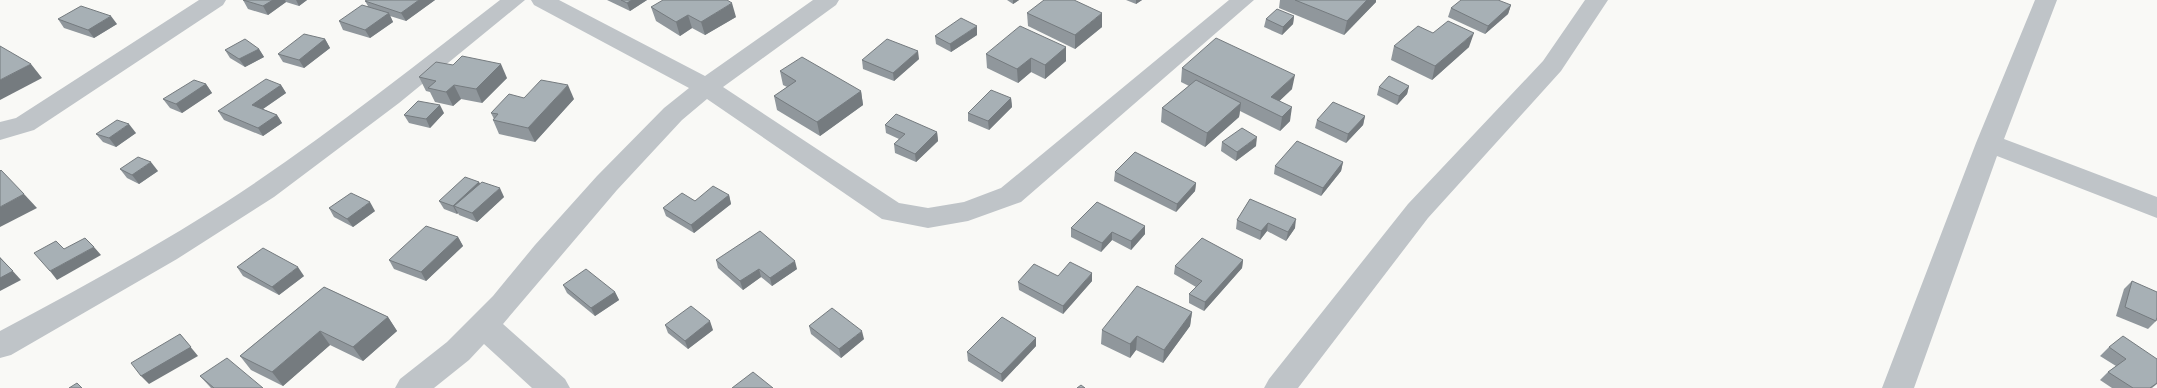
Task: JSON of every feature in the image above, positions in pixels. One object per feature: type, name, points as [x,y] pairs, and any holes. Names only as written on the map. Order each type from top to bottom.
[{"type":"street","points":[[0,131],[25,124],[215,0]]},
{"type":"street","points":[[0,346],[125,277],[262,191],[391,98],[514,0]]},
{"type":"street","points":[[542,0],[706,87],[892,212],[928,218],[968,211],[1011,195],[1243,0]]},
{"type":"street","points":[[411,388],[458,351],[504,304],[545,253],[606,183],[673,114],[706,87],[828,0]]},
{"type":"street","points":[[1280,388],[1418,211],[1552,66],[1597,0]]},
{"type":"street","points":[[1898,388],[1989,143],[2046,0]]},
{"type":"street","points":[[1989,143],[2157,208]]},
{"type":"street","points":[[483,325],[554,388]]},
{"type":"building","points":[[243,0],[273,0],[263,6]]},
{"type":"building","points":[[419,0],[401,13],[365,1]]},
{"type":"building","points":[[621,0],[632,0],[627,3]]},
{"type":"building","points":[[663,0],[727,0],[732,3],[701,22],[688,15],[676,22],[651,7]]},
{"type":"building","points":[[1044,0],[1074,0],[1102,13],[1075,35],[1027,13]]},
{"type":"building","points":[[1295,0],[1367,0],[1347,21]]},
{"type":"building","points":[[1461,0],[1498,0],[1511,5],[1488,26],[1451,8]]},
{"type":"building","points":[[362,5],[389,13],[365,30],[339,21]]},
{"type":"building","points":[[81,6],[111,16],[88,30],[58,19]]},
{"type":"building","points":[[1277,9],[1294,16],[1283,27],[1266,19]]},
{"type":"building","points":[[961,18],[977,26],[950,44],[935,36]]},
{"type":"building","points":[[1448,21],[1474,33],[1435,66],[1394,46],[1418,26],[1433,33]]},
{"type":"building","points":[[1020,26],[1066,47],[1045,65],[1031,58],[1017,69],[986,54]]},
{"type":"building","points":[[304,34],[325,39],[299,60],[278,54]]},
{"type":"building","points":[[1216,38],[1295,75],[1271,97],[1292,107],[1282,117],[1182,68]]},
{"type":"building","points":[[245,39],[259,49],[239,59],[225,50]]},
{"type":"building","points":[[887,39],[918,51],[893,73],[862,60]]},
{"type":"building","points":[[0,46],[31,64],[0,80]]},
{"type":"building","points":[[462,56],[501,64],[476,89],[454,85],[446,92],[428,88],[436,81],[419,77],[436,62],[453,65]]},
{"type":"building","points":[[802,57],[861,91],[817,122],[774,96],[796,81],[780,71]]},
{"type":"building","points":[[1389,76],[1409,86],[1399,96],[1379,87]]},
{"type":"building","points":[[266,79],[281,85],[252,105],[277,115],[258,128],[218,111]]},
{"type":"building","points":[[194,80],[206,84],[176,104],[163,99]]},
{"type":"building","points":[[541,80],[568,85],[528,128],[493,120],[498,114],[491,113],[509,94],[524,98]]},
{"type":"building","points":[[1196,80],[1241,103],[1207,133],[1162,108]]},
{"type":"building","points":[[991,90],[1011,98],[988,121],[968,113]]},
{"type":"building","points":[[418,101],[440,105],[426,119],[404,115]]},
{"type":"building","points":[[1333,102],[1365,116],[1348,134],[1317,120]]},
{"type":"building","points":[[896,114],[937,132],[915,154],[894,144],[905,134],[885,125]]},
{"type":"building","points":[[117,120],[129,124],[109,138],[96,134]]},
{"type":"building","points":[[1242,128],[1257,137],[1237,152],[1222,142]]},
{"type":"building","points":[[1297,141],[1343,162],[1323,188],[1275,166]]},
{"type":"building","points":[[1135,152],[1196,183],[1177,204],[1115,172]]},
{"type":"building","points":[[138,157],[151,162],[132,175],[120,169]]},
{"type":"building","points":[[0,171],[24,194],[0,207]]},
{"type":"building","points":[[465,177],[479,182],[453,206],[439,201]]},
{"type":"building","points":[[482,182],[500,188],[472,213],[454,206]]},
{"type":"building","points":[[713,186],[729,195],[691,225],[663,208],[682,193],[695,201]]},
{"type":"building","points":[[351,193],[370,202],[347,219],[329,208]]},
{"type":"building","points":[[1250,199],[1296,219],[1288,232],[1268,223],[1261,231],[1237,220]]},
{"type":"building","points":[[1097,202],[1145,226],[1131,241],[1112,232],[1102,243],[1071,228]]},
{"type":"building","points":[[426,226],[458,237],[421,272],[389,260]]},
{"type":"building","points":[[760,231],[795,261],[770,278],[759,269],[740,281],[716,260]]},
{"type":"building","points":[[85,238],[94,247],[50,271],[34,253],[56,241],[64,249]]},
{"type":"building","points":[[1202,238],[1243,260],[1205,302],[1189,294],[1202,281],[1175,266]]},
{"type":"building","points":[[263,248],[298,267],[272,287],[237,267]]},
{"type":"building","points":[[0,258],[13,271],[0,278]]},
{"type":"building","points":[[1070,262],[1092,273],[1063,306],[1018,282],[1034,264],[1058,276]]},
{"type":"building","points":[[586,269],[615,292],[591,308],[563,285]]},
{"type":"building","points":[[2132,281],[2157,292],[2156,321],[2125,307]]},
{"type":"building","points":[[1137,286],[1192,312],[1164,350],[1137,336],[1130,344],[1102,330]]},
{"type":"building","points":[[324,287],[388,317],[353,347],[320,331],[272,372],[240,356]]},
{"type":"building","points":[[691,306],[710,321],[685,341],[665,325]]},
{"type":"building","points":[[832,308],[862,331],[839,349],[809,326]]},
{"type":"building","points":[[1002,317],[1036,338],[1001,374],[967,352]]},
{"type":"building","points":[[180,334],[191,347],[141,376],[131,363]]},
{"type":"building","points":[[2123,336],[2157,359],[2157,383],[2150,388],[2133,388],[2108,372],[2126,359],[2109,347]]},
{"type":"building","points":[[227,358],[263,388],[214,388],[200,376]]},
{"type":"building","points":[[753,372],[773,388],[732,388]]},
{"type":"building","points":[[77,383],[82,388],[69,388]]}]
